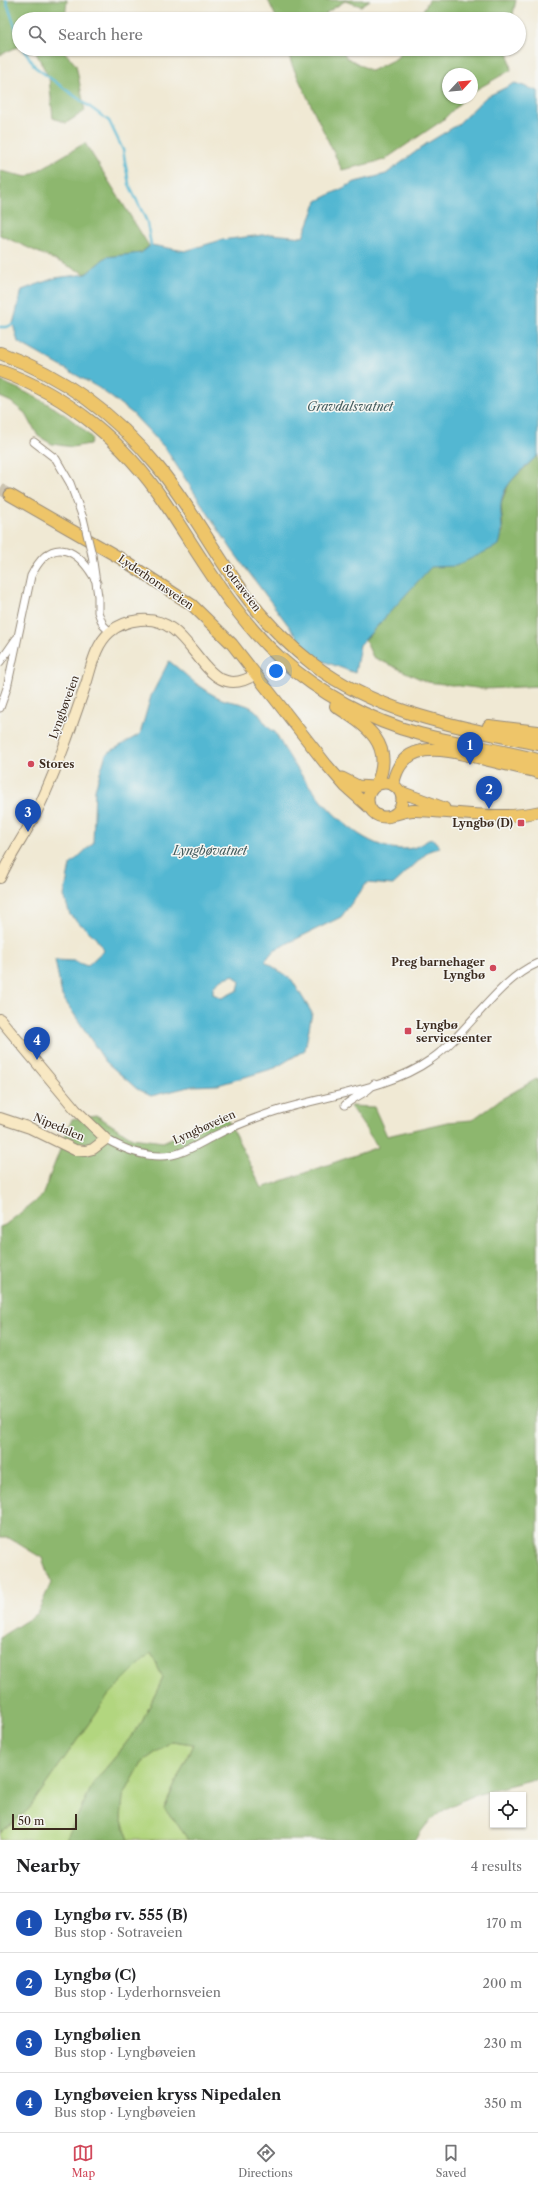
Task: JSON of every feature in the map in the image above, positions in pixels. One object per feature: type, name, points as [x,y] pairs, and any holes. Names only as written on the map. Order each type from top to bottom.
[{"type":"highway","name":"Sotraveien","points":[[0,353],[34,366],[63,382],[100,408],[135,440],[159,468],[178,494],[234,580],[253,605],[291,646],[315,665],[364,695],[428,719],[538,744]]},
{"type":"highway","name":"Sotraveien","points":[[0,371],[26,381],[60,400],[104,432],[126,453],[164,502],[220,588],[241,617],[281,659],[330,694],[357,709],[399,727],[538,760]]},
{"type":"highway","points":[[281,659],[300,682],[355,718],[371,731],[380,746],[384,761],[383,768],[375,786]]},
{"type":"highway","points":[[428,719],[538,732]]},
{"type":"highway","points":[[397,788],[396,771],[404,761],[417,753],[431,749],[448,750],[538,772]]},
{"type":"main road","name":"Lyderhornsveien","points":[[10,495],[120,558],[177,593],[220,631],[256,674],[312,748],[345,786],[370,808]]},
{"type":"main road","name":"Lyderhornsveien","points":[[336,775],[358,786],[375,786]]},
{"type":"main road","points":[[464,813],[397,788],[388,783],[375,786],[368,796],[370,808],[379,816],[384,817],[414,809],[464,813],[504,815],[538,812]]},
{"type":"main road","points":[[396,814],[402,804],[397,788]]},
{"type":"street","points":[[34,442],[56,459],[70,483],[83,518],[92,555],[97,583],[98,612],[103,625],[110,632]]},
{"type":"street","points":[[0,708],[7,688],[31,576],[44,556],[53,550],[64,549],[72,552],[86,565],[97,583]]},
{"type":"street","name":"Lyngbøveien","points":[[0,878],[38,809],[67,737],[97,650],[110,632],[135,620],[153,620],[161,622],[181,635],[202,663],[222,680],[228,683],[238,683],[256,674]]},
{"type":"street","points":[[0,662],[17,637]]},
{"type":"street","name":"Lyngbøveien","points":[[0,1020],[71,1105],[106,1139],[134,1152],[154,1155],[171,1155],[191,1148],[229,1129],[267,1114],[401,1077],[432,1060],[447,1047],[506,986],[538,963]]},
{"type":"street","name":"Lyngbøveien","points":[[345,1105],[353,1098],[368,1092],[374,1084]]},
{"type":"street","name":"Nipedalen","points":[[0,1118],[30,1128],[75,1150],[85,1151],[93,1149],[106,1139]]},
{"type":"green space","points":[[0,0],[67,0],[66,12],[12,12],[12,49],[0,55]]},
{"type":"green space","points":[[268,0],[370,0],[361,6],[345,1],[328,12],[274,12]]},
{"type":"green space","points":[[429,0],[516,0],[513,12],[422,12]]},
{"type":"green space","points":[[38,56],[68,56],[76,65],[85,111],[66,123],[53,118],[49,78]]},
{"type":"green space","points":[[289,56],[346,56],[371,71],[397,58],[398,56],[509,56],[511,70],[478,89],[478,68],[442,68],[442,104],[459,104],[443,120],[384,160],[342,170],[292,65]]},
{"type":"green space","points":[[85,143],[149,246],[141,253],[106,257],[86,274],[0,235],[0,171],[27,177]]},
{"type":"green space","points":[[0,381],[37,398],[60,412],[82,428],[92,438],[90,444],[72,447],[52,444],[38,436],[26,414],[11,402],[0,397]]},
{"type":"green space","points":[[538,455],[538,686],[485,689],[427,682],[373,657],[365,640],[431,566],[503,532],[501,503],[509,483]]},
{"type":"green space","points":[[538,1078],[538,1778],[470,1797],[453,1805],[438,1814],[426,1825],[416,1840],[188,1840],[178,1824],[164,1809],[193,1744],[172,1741],[142,1762],[123,1797],[121,1818],[129,1840],[66,1840],[94,1782],[142,1722],[163,1678],[151,1653],[108,1696],[28,1810],[0,1833],[0,1637],[37,1614],[51,1583],[42,1558],[9,1538],[0,1538],[0,1227],[5,1225],[42,1196],[72,1119],[96,1115],[132,1138],[163,1142],[225,1114],[262,1188],[378,1147],[350,1106],[374,1107],[387,1136],[447,1122],[472,1120],[498,1101]]},
{"type":"green space","points":[[151,1653],[163,1678],[142,1722],[94,1782],[66,1840],[0,1840],[0,1833],[28,1810],[108,1696]]},
{"type":"green space","points":[[172,1741],[193,1744],[164,1809],[178,1824],[188,1840],[129,1840],[121,1818],[123,1797],[142,1762]]},
{"type":"water","name":"Gravdalsvatnet","points":[[515,83],[538,91],[538,455],[515,477],[506,489],[501,504],[502,533],[499,545],[456,566],[431,567],[360,645],[355,673],[312,657],[232,550],[165,448],[132,413],[99,388],[18,342],[13,324],[22,290],[55,278],[86,274],[106,257],[141,253],[151,245],[185,251],[221,240],[271,234],[303,237],[317,201],[355,182],[386,174],[426,144],[457,125],[486,97]]},
{"type":"water","name":"Lyngbøvatnet","points":[[169,661],[194,682],[214,696],[252,708],[268,727],[275,732],[285,750],[313,791],[331,811],[350,828],[370,841],[391,848],[413,848],[432,838],[440,847],[429,851],[393,885],[367,883],[341,917],[274,950],[265,961],[292,980],[312,1013],[305,1050],[275,1068],[218,1085],[193,1086],[151,1096],[137,1089],[105,1061],[62,996],[55,960],[74,961],[87,966],[104,950],[94,936],[70,915],[64,896],[70,865],[93,843],[95,789],[106,754],[140,734],[151,696]],"holes":[[[234,975],[240,982],[238,990],[222,998],[213,994],[213,987],[222,979]]]},
{"type":"waterway","points":[[6,0],[12,18]]},
{"type":"waterway","points":[[28,56],[35,67],[109,121],[123,150],[129,184],[147,222],[151,245]]},
{"type":"waterway","points":[[0,327],[7,327],[13,324]]},
{"type":"tunnel","points":[[0,489],[10,495]]},
{"type":"place","name":"Stores","points":[[31,764]]},
{"type":"place","name":"Lyngbø rv. 555 (B)","points":[[470,765]]},
{"type":"place","name":"Lyngbø (C)","points":[[489,809]]},
{"type":"place","name":"Lyngbø (D)","points":[[521,823]]},
{"type":"place","name":"Lyngbølien","points":[[28,832]]},
{"type":"place","name":"Preg barnehager Lyngbø","points":[[493,968]]},
{"type":"place","name":"Lyngbø servicesenter","points":[[408,1031]]},
{"type":"place","name":"Lyngbøveien kryss Nipedalen","points":[[37,1060]]}]
